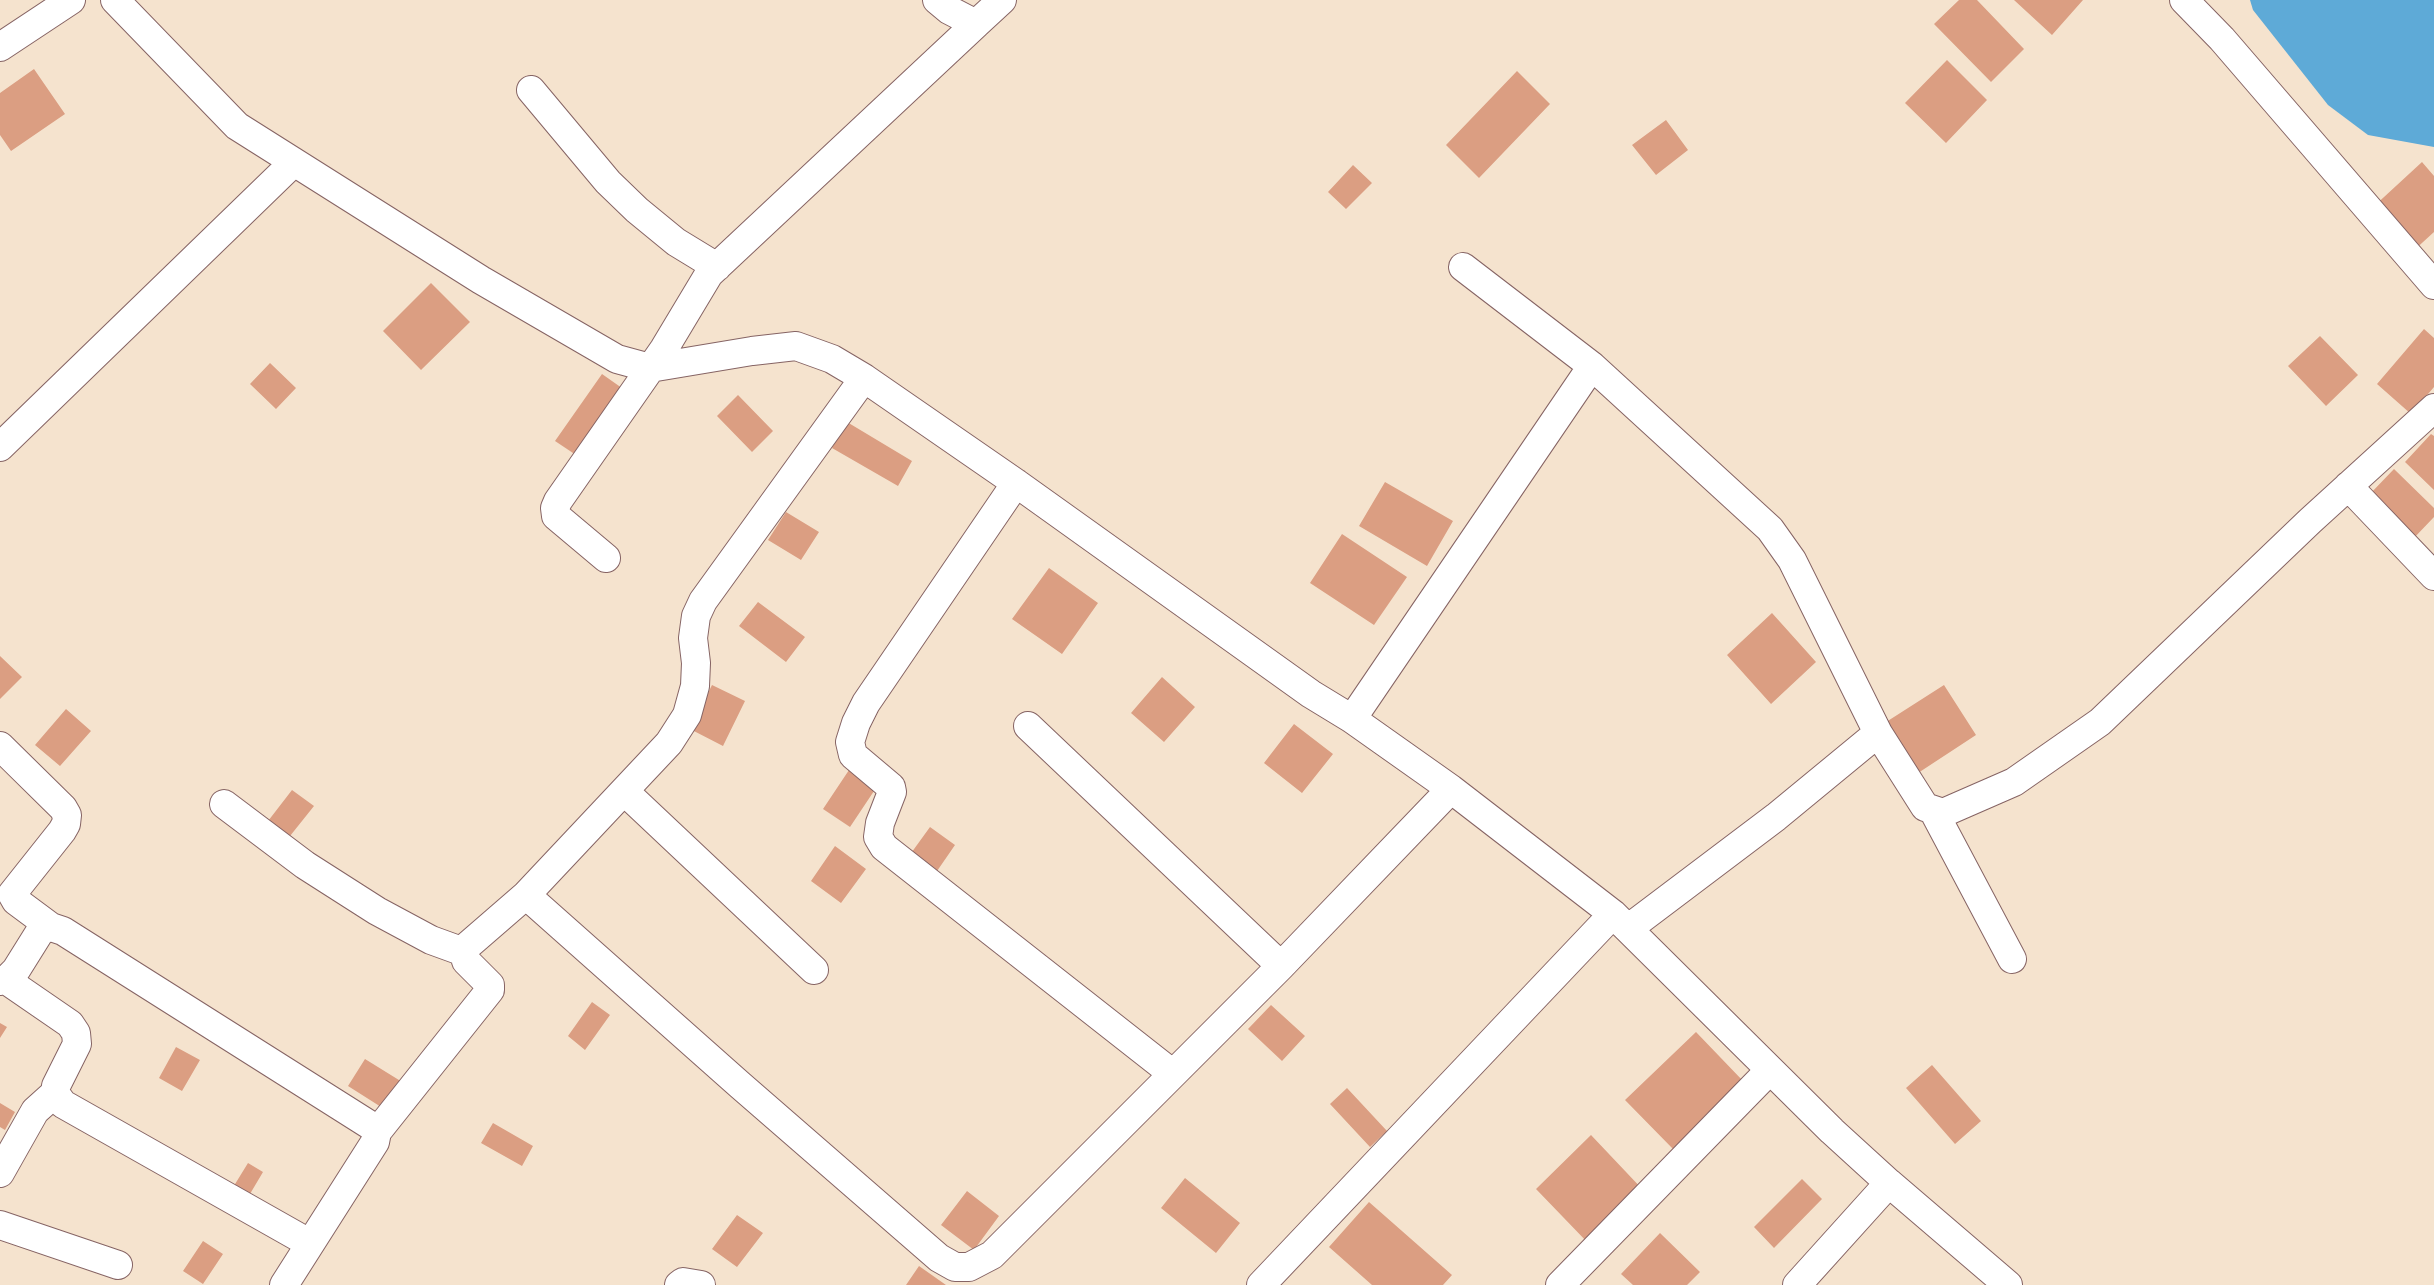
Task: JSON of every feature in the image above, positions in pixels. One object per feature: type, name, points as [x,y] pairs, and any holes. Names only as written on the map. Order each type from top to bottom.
[{"type":"street","points":[[0,47],[71,0]]},
{"type":"street","points":[[115,0],[237,126],[481,280],[617,359],[657,358],[796,346],[832,359],[864,378],[1016,483],[1311,694],[1352,719],[1451,789],[1621,921],[1770,1070],[1889,1184],[2008,1285]]},
{"type":"street","points":[[937,0],[949,10],[976,24]]},
{"type":"street","points":[[606,558],[562,523],[556,516],[555,508],[657,358],[713,270],[1002,0]]},
{"type":"street","points":[[2184,0],[2222,39],[2434,285]]},
{"type":"street","points":[[531,90],[608,182],[676,242],[713,270]]},
{"type":"street","points":[[0,447],[294,162]]},
{"type":"street","points":[[1463,267],[1592,366],[1770,529],[1792,560],[1878,733],[1925,807],[1934,812],[1943,813],[1950,811],[2014,782],[2100,722],[2348,486],[2434,408]]},
{"type":"street","points":[[1352,719],[1592,366]]},
{"type":"street","points":[[284,1285],[375,1142],[377,1132],[490,990],[490,986],[466,961],[464,952],[466,947],[526,895],[669,743],[687,715],[695,686],[696,663],[693,638],[696,616],[704,601],[864,378]]},
{"type":"street","points":[[1016,483],[866,703],[856,723],[850,742],[851,748],[853,755],[891,787],[892,792],[880,823],[878,837],[884,848],[1173,1074]]},
{"type":"street","points":[[2348,486],[2434,576]]},
{"type":"street","points":[[1028,726],[1281,966]]},
{"type":"street","points":[[1262,1285],[1621,921],[1776,817],[1878,733]]},
{"type":"street","points":[[0,746],[67,815],[66,824],[62,832],[12,894],[16,901],[51,927],[63,931],[359,1116],[377,1132]]},
{"type":"street","points":[[526,895],[939,1258],[955,1267],[969,1267],[992,1255],[1281,966],[1451,789]]},
{"type":"street","points":[[624,791],[814,970]]},
{"type":"street","points":[[224,804],[305,865],[377,911],[431,940],[464,952]]},
{"type":"street","points":[[1934,812],[2012,959]]},
{"type":"street","points":[[51,927],[41,930],[16,970],[3,981],[70,1024],[76,1033],[77,1044],[56,1086],[55,1093],[63,1104],[309,1243]]},
{"type":"street","points":[[1560,1285],[1770,1070]]},
{"type":"street","points":[[0,1173],[31,1116],[42,1103],[55,1093]]},
{"type":"street","points":[[1797,1285],[1889,1184]]},
{"type":"street","points":[[0,1225],[118,1265]]},
{"type":"street","points":[[680,1285],[683,1282],[701,1285]]},
{"type":"water","points":[[2250,0],[2434,0],[2434,147],[2368,135],[2328,105],[2253,10]]},
{"type":"building","points":[[1959,0],[1977,0],[2024,49],[1991,82],[1934,24]]},
{"type":"building","points":[[2014,0],[2083,0],[2052,35]]},
{"type":"building","points":[[1947,60],[1987,100],[1946,143],[1905,103]]},
{"type":"building","points":[[34,69],[65,114],[11,151],[0,135],[0,93]]},
{"type":"building","points":[[1517,71],[1550,104],[1479,178],[1446,145]]},
{"type":"building","points":[[1666,120],[1688,150],[1656,175],[1632,145]]},
{"type":"building","points":[[2422,162],[2434,176],[2434,232],[2411,253],[2371,209]]},
{"type":"building","points":[[1353,165],[1372,183],[1346,209],[1328,192]]},
{"type":"building","points":[[431,283],[470,322],[421,370],[383,331]]},
{"type":"building","points":[[2424,329],[2434,338],[2434,387],[2411,414],[2377,384]]},
{"type":"building","points":[[2320,336],[2358,375],[2326,406],[2288,366]]},
{"type":"building","points":[[270,363],[296,388],[276,409],[250,384]]},
{"type":"building","points":[[602,374],[629,393],[582,459],[555,441]]},
{"type":"building","points":[[738,395],[773,431],[752,452],[717,416]]},
{"type":"building","points":[[847,422],[912,461],[898,486],[832,448]]},
{"type":"building","points":[[2431,434],[2434,436],[2434,490],[2405,462]]},
{"type":"building","points":[[2394,469],[2434,508],[2434,517],[2413,539],[2369,495]]},
{"type":"building","points":[[1385,482],[1453,521],[1427,566],[1359,526]]},
{"type":"building","points":[[786,512],[819,532],[801,560],[768,540]]},
{"type":"building","points":[[1342,534],[1407,577],[1374,625],[1310,583]]},
{"type":"building","points":[[1049,568],[1098,603],[1062,654],[1012,619]]},
{"type":"building","points":[[758,602],[805,637],[786,662],[739,626]]},
{"type":"building","points":[[1772,613],[1816,662],[1771,704],[1727,655]]},
{"type":"building","points":[[0,656],[22,677],[0,699]]},
{"type":"building","points":[[1162,677],[1195,707],[1164,742],[1131,713]]},
{"type":"building","points":[[712,685],[745,701],[723,746],[690,729]]},
{"type":"building","points":[[1944,685],[1976,735],[1915,775],[1883,724]]},
{"type":"building","points":[[66,709],[91,731],[60,766],[35,745]]},
{"type":"building","points":[[1294,724],[1333,754],[1302,793],[1264,763]]},
{"type":"building","points":[[849,770],[876,788],[850,827],[823,809]]},
{"type":"building","points":[[292,790],[314,806],[286,841],[265,825]]},
{"type":"building","points":[[930,827],[955,845],[935,874],[909,856]]},
{"type":"building","points":[[835,846],[866,869],[841,903],[811,881]]},
{"type":"building","points":[[592,1002],[610,1015],[585,1050],[568,1036]]},
{"type":"building","points":[[1271,1005],[1305,1036],[1282,1061],[1248,1029]]},
{"type":"building","points":[[0,1023],[7,1027],[0,1038]]},
{"type":"building","points":[[1696,1032],[1744,1082],[1674,1150],[1625,1100]]},
{"type":"building","points":[[176,1047],[200,1060],[182,1091],[159,1078]]},
{"type":"building","points":[[365,1059],[407,1085],[389,1112],[348,1086]]},
{"type":"building","points":[[1932,1065],[1981,1121],[1955,1144],[1906,1088]]},
{"type":"building","points":[[1347,1088],[1387,1131],[1370,1147],[1330,1104]]},
{"type":"building","points":[[0,1103],[15,1112],[5,1130],[0,1127]]},
{"type":"building","points":[[493,1123],[533,1146],[522,1166],[481,1143]]},
{"type":"building","points":[[1591,1135],[1644,1191],[1589,1244],[1536,1189]]},
{"type":"building","points":[[248,1163],[263,1172],[247,1199],[232,1189]]},
{"type":"building","points":[[1185,1178],[1240,1223],[1216,1253],[1161,1208]]},
{"type":"building","points":[[1802,1179],[1822,1199],[1774,1248],[1754,1227]]},
{"type":"building","points":[[967,1191],[999,1216],[974,1250],[941,1225]]},
{"type":"building","points":[[1369,1202],[1452,1275],[1443,1285],[1372,1285],[1329,1247]]},
{"type":"building","points":[[737,1215],[763,1233],[737,1267],[712,1249]]},
{"type":"building","points":[[1660,1233],[1700,1272],[1687,1285],[1633,1285],[1621,1274]]},
{"type":"building","points":[[203,1241],[223,1254],[203,1284],[183,1271]]},
{"type":"building","points":[[919,1266],[946,1285],[906,1285]]}]
